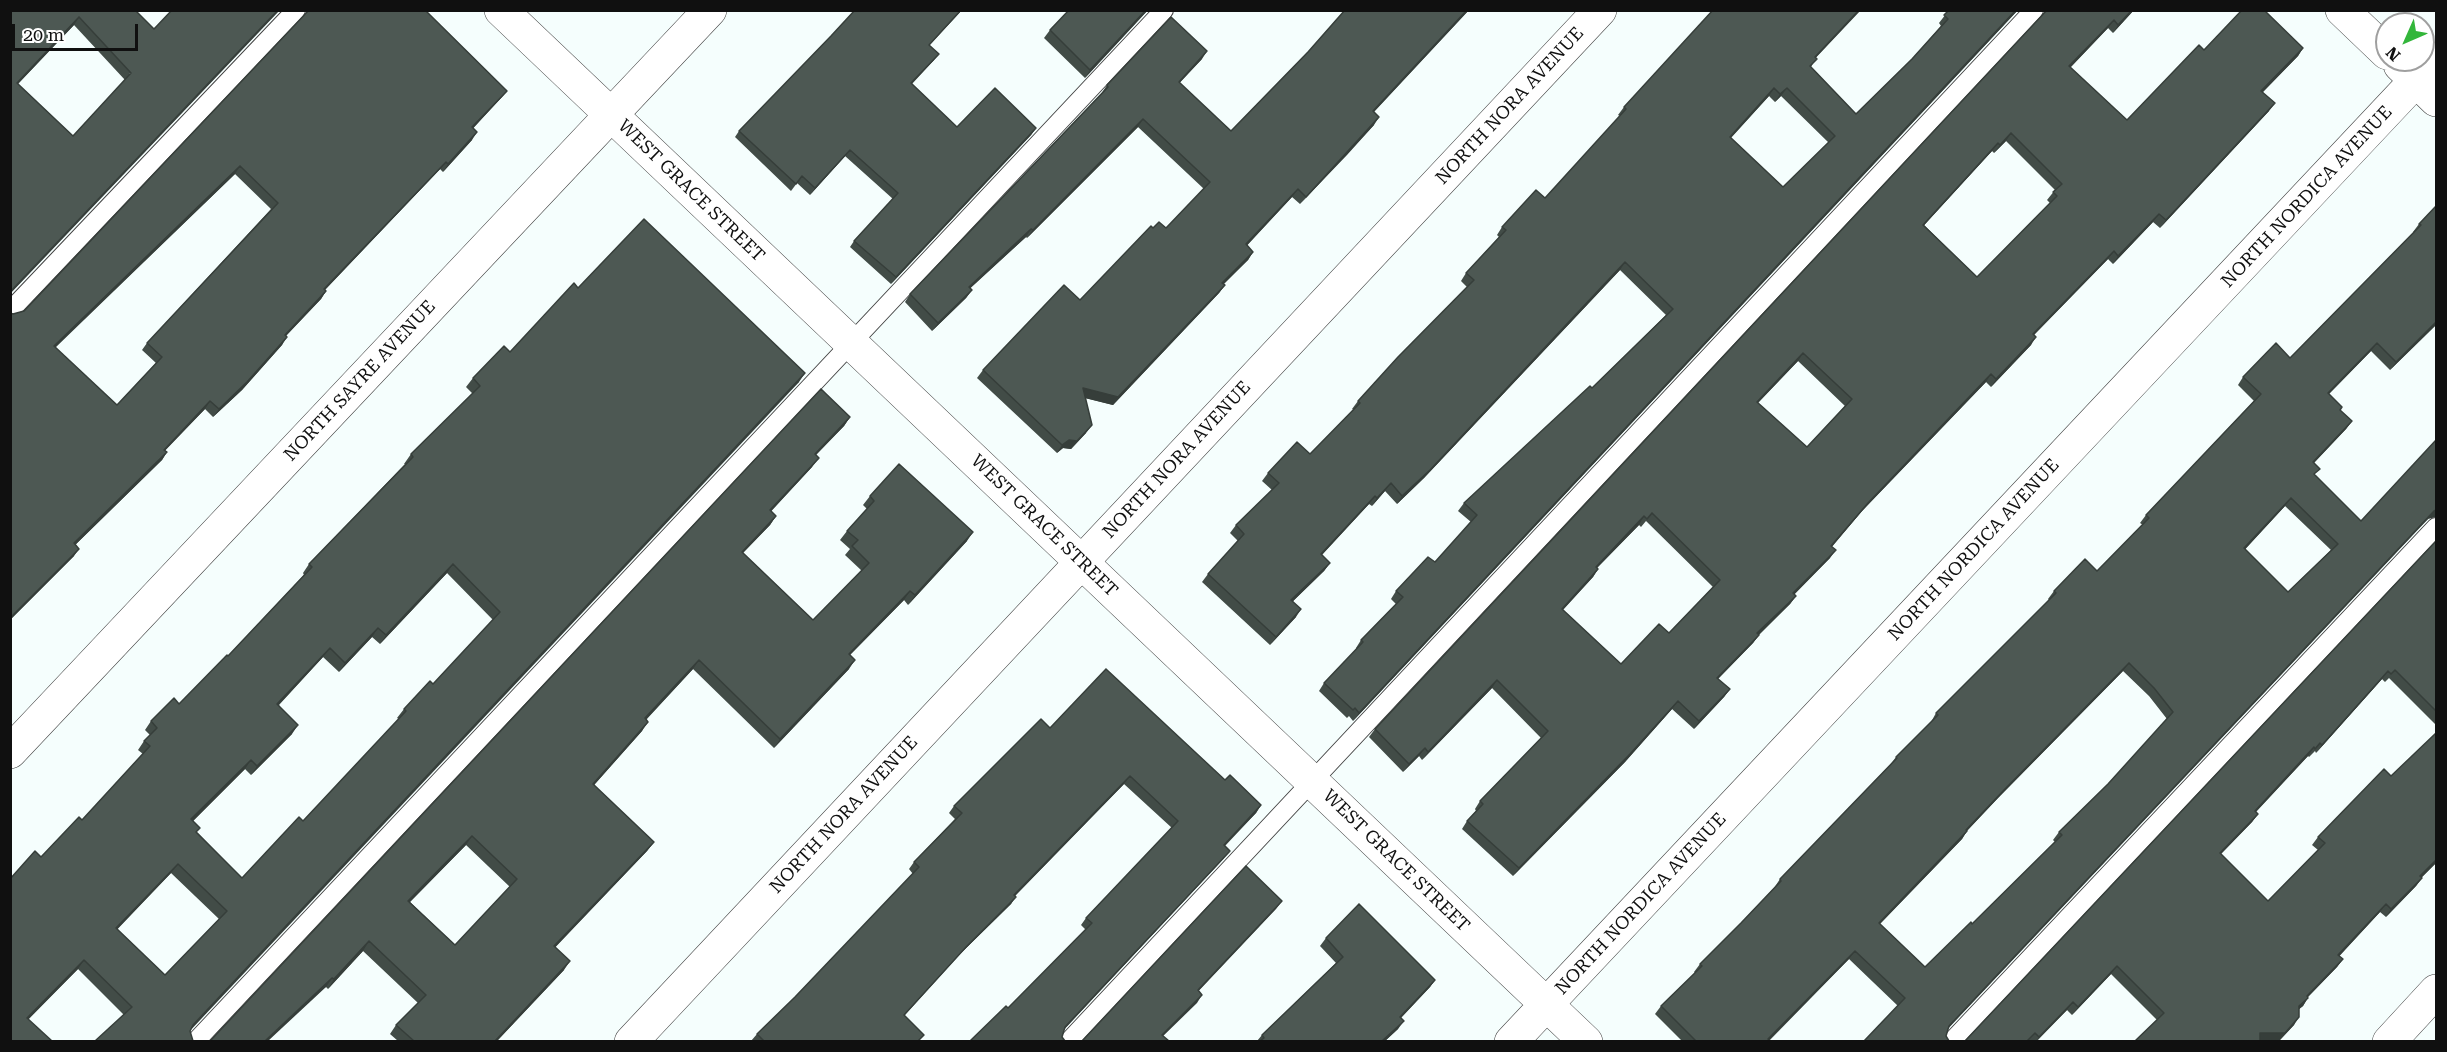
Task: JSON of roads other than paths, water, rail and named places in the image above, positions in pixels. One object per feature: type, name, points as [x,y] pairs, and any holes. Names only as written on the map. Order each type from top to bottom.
[{"type":"street","name":"WEST GRACE STREET","points":[[501,10],[1586,1041]]},
{"type":"street","name":"NORTH SAYRE AVENUE","points":[[10,752],[710,10]]},
{"type":"street","name":"NORTH NORA AVENUE","points":[[631,1041],[1600,10]]},
{"type":"street","points":[[2342,10],[2375,42]]},
{"type":"street","name":"NORTH NORDICA AVENUE","points":[[1511,1041],[2421,75]]},
{"type":"street","points":[[2389,1041],[2436,991]]},
{"type":"lane","points":[[10,311],[296,10]]},
{"type":"lane","points":[[195,1041],[1164,10]]},
{"type":"lane","points":[[1068,1041],[2034,10]]},
{"type":"lane","points":[[1951,1041],[2436,527]]}]
